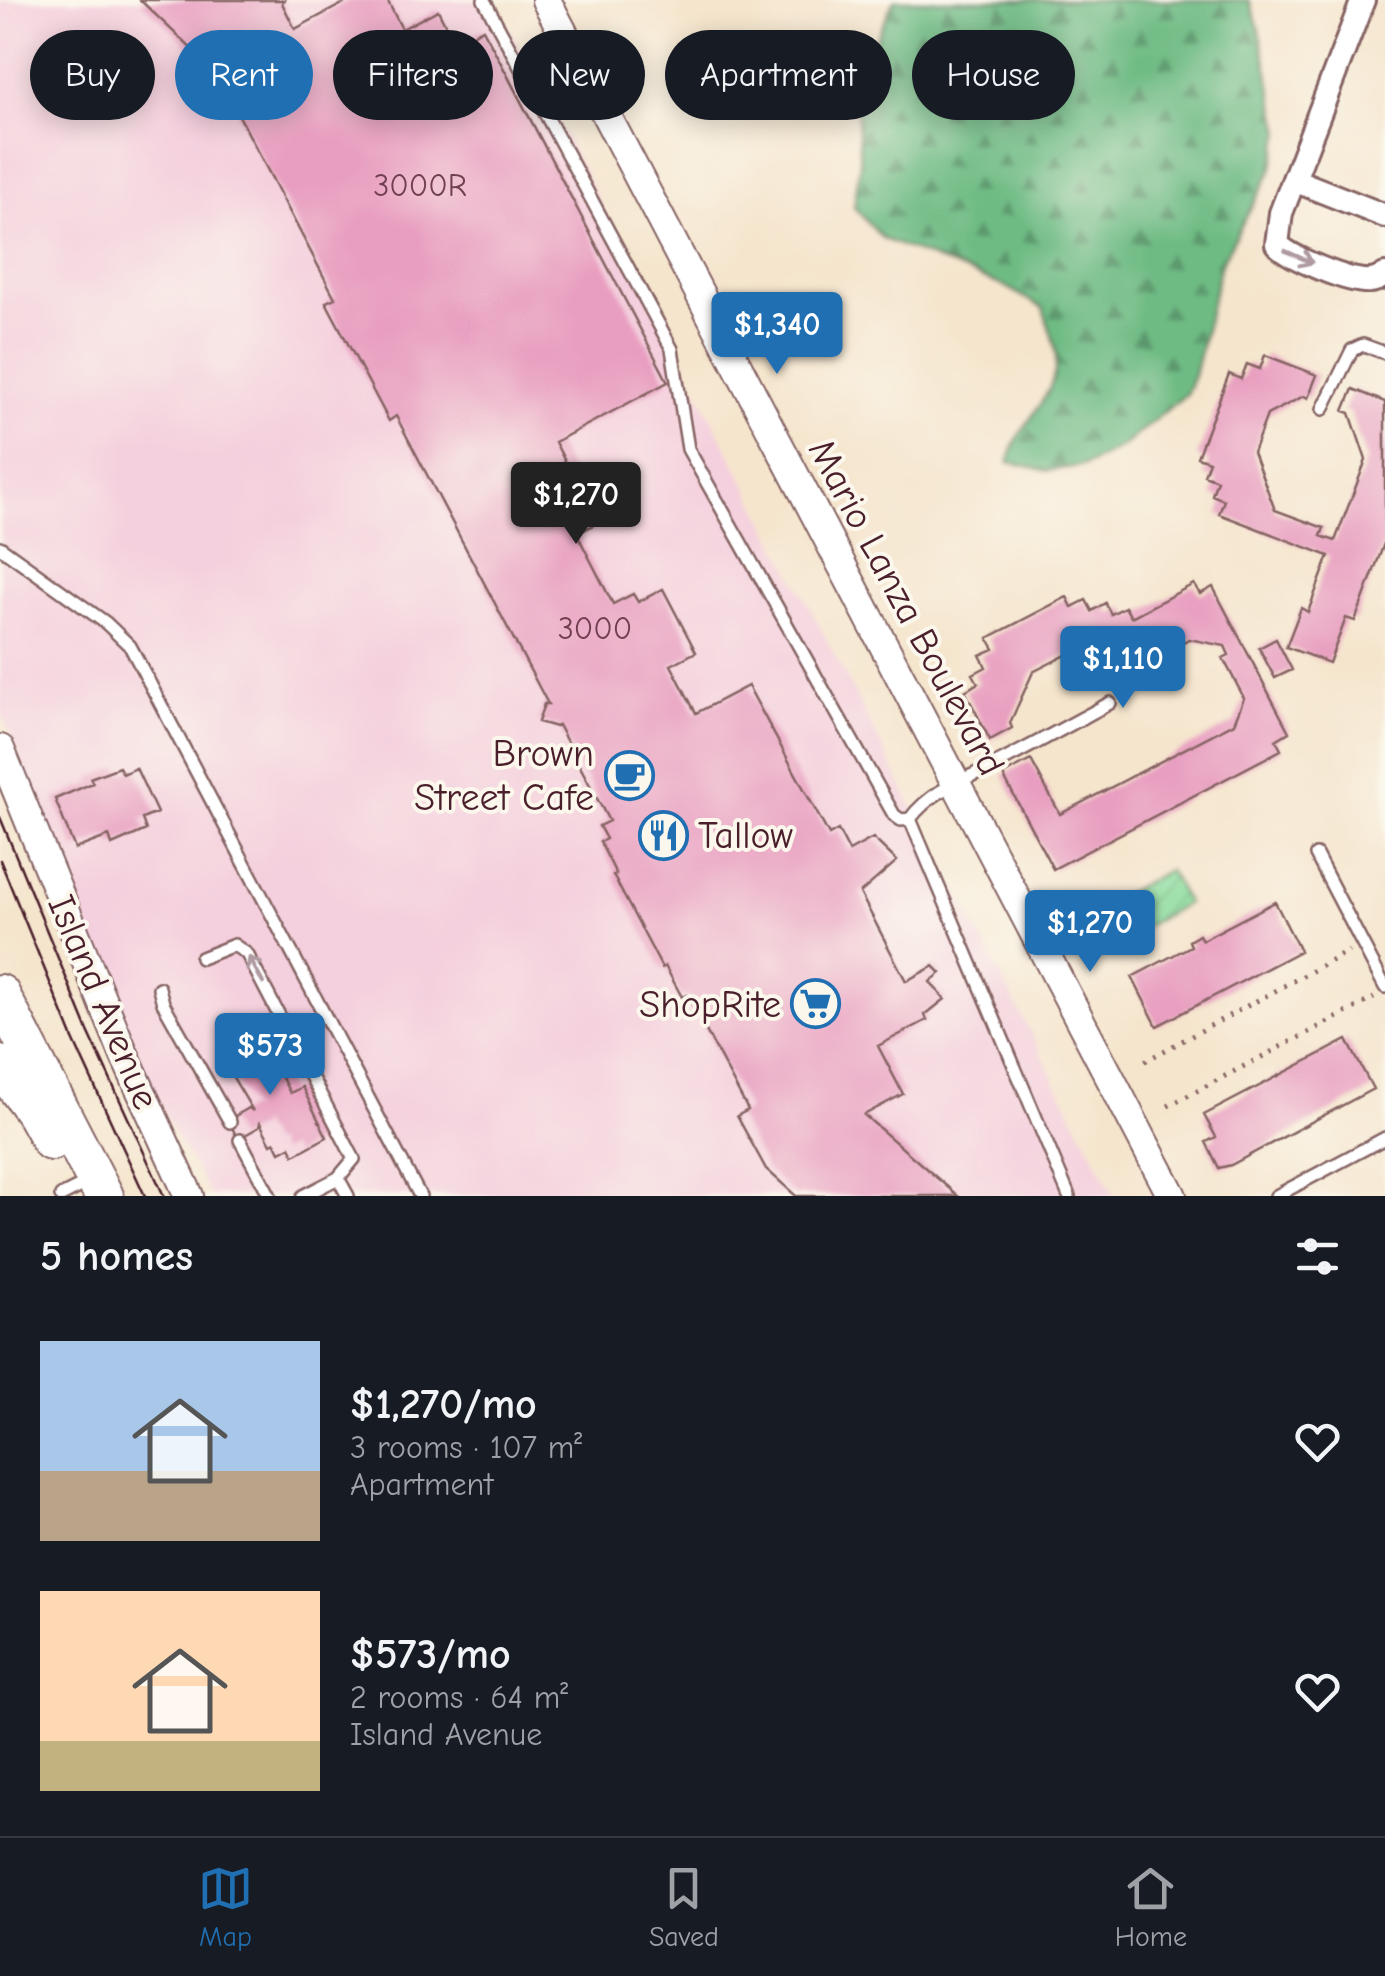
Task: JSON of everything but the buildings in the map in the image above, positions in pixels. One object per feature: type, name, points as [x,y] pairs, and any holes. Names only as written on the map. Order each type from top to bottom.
[{"type":"main road","points":[[6,1020],[81,1194]]},
{"type":"main road","points":[[0,1066],[36,1114],[81,1194]]},
{"type":"street","name":"Mario Lanza Boulevard","points":[[546,0],[1172,1196]]},
{"type":"street","points":[[1362,0],[1277,228],[1278,244],[1287,254],[1358,280],[1371,281],[1385,275]]},
{"type":"street","points":[[1294,180],[1385,216]]},
{"type":"street","name":"Island Avenue","points":[[0,750],[124,1054],[190,1196]]},
{"type":"lane","points":[[484,0],[672,349],[688,449],[894,814],[901,820],[910,820]]},
{"type":"lane","points":[[1323,408],[1352,350],[1363,345],[1385,353]]},
{"type":"lane","points":[[0,547],[106,623],[130,646],[420,1196]]},
{"type":"lane","points":[[910,820],[923,802],[956,781],[1110,704]]},
{"type":"lane","points":[[910,820],[1069,1196]]},
{"type":"lane","points":[[1316,855],[1385,990]]},
{"type":"lane","points":[[201,958],[234,945],[248,954],[354,1159],[338,1178],[303,1196]]},
{"type":"lane","points":[[159,988],[163,1003],[230,1122]]},
{"type":"lane","points":[[1276,1196],[1385,1138]]},
{"type":"lane","points":[[240,1140],[270,1196]]},
{"type":"lane","points":[[338,1178],[348,1196]]},
{"type":"path","points":[[1145,1061],[1362,944]]},
{"type":"path","points":[[1168,1106],[1385,990]]},
{"type":"shaded area","points":[[0,0],[495,0],[513,35],[513,120],[557,120],[1115,1196],[211,1196],[151,1093],[0,709]]},
{"type":"green space","points":[[894,0],[1249,0],[1281,132],[1272,170],[1221,263],[1194,376],[1186,394],[1123,446],[1086,465],[1047,471],[1009,462],[1055,371],[1055,349],[1043,308],[1006,287],[883,239],[854,207],[860,164],[857,120],[892,120],[892,30],[880,30]]},
{"type":"green space","points":[[1169,870],[1187,903],[1102,950],[1083,916]]},
{"type":"tram line","points":[[0,817],[88,1031],[164,1196]]},
{"type":"tram line","points":[[0,860],[73,1039],[145,1196]]},
{"type":"place","name":"Brown Street Cafe","points":[[629,775]]},
{"type":"place","name":"Tallow","points":[[663,835]]},
{"type":"place","name":"ShopRite","points":[[816,1004]]}]
